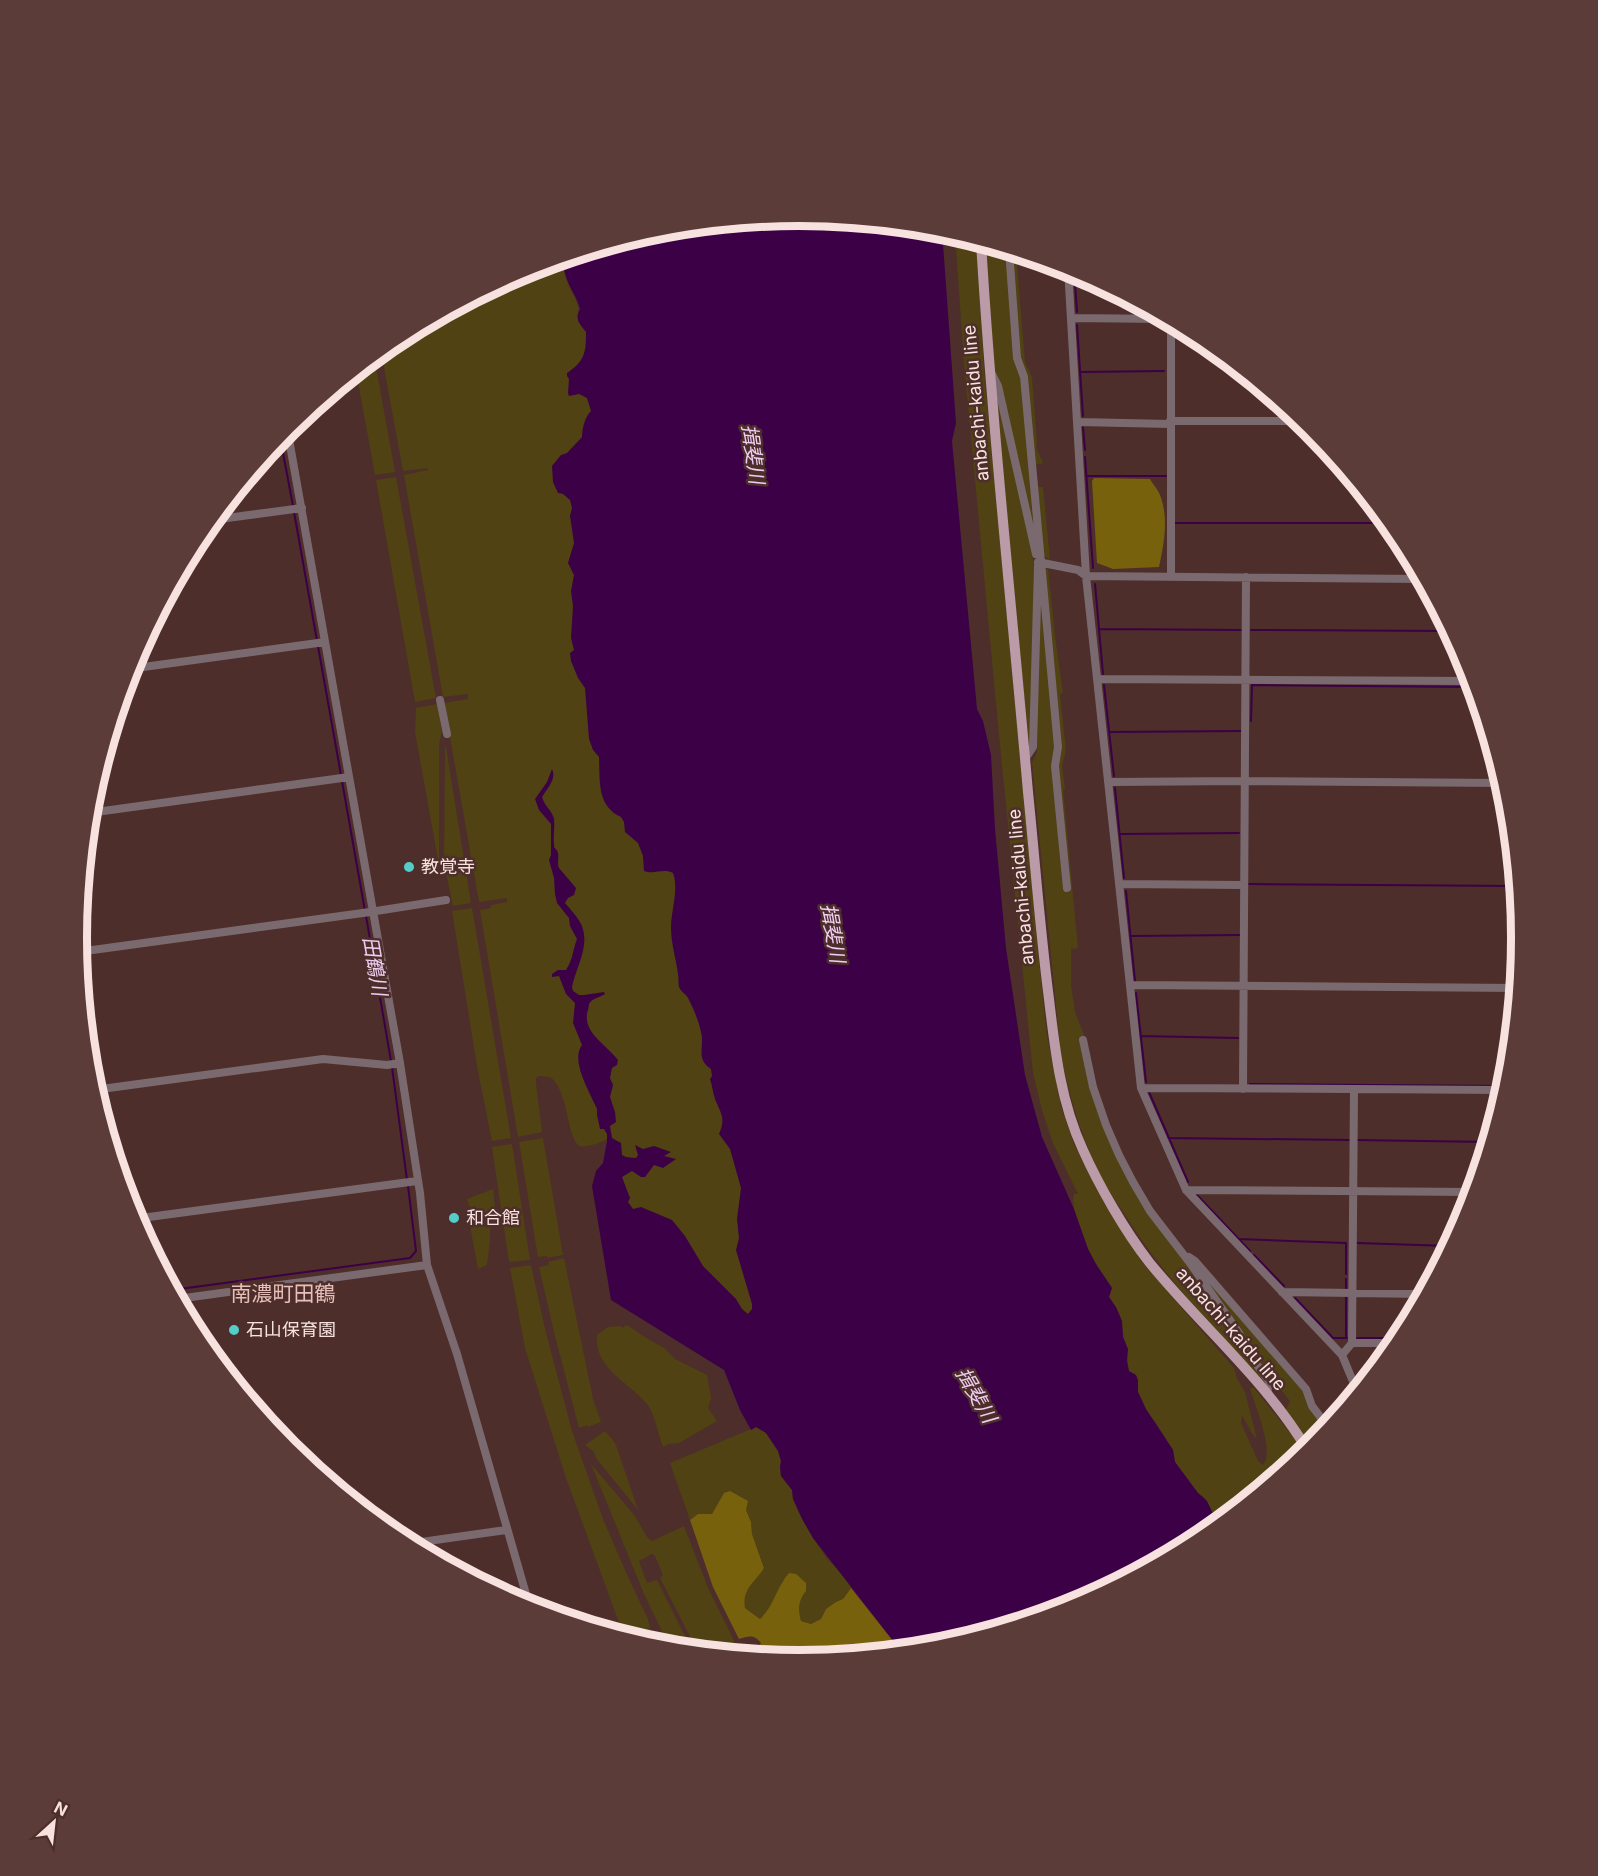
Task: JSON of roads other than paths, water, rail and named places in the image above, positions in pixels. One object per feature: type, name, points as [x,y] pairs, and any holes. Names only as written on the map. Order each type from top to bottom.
[{"type":"main road","name":"anbachi-kaidu line","points":[[981,250],[988,368],[1044,961],[1056,1064],[1068,1113],[1082,1150],[1109,1200],[1148,1261],[1267,1395],[1302,1441]]},
{"type":"street","points":[[1010,258],[1017,358],[1024,376],[1058,747],[1054,766],[1067,888]]},
{"type":"street","points":[[1069,279],[1086,576],[1141,1088],[1186,1190],[1342,1355],[1354,1383]]},
{"type":"street","points":[[1071,318],[1151,319]]},
{"type":"street","points":[[1171,331],[1171,576]]},
{"type":"street","points":[[988,368],[998,386],[1040,562],[1033,747],[1026,759]]},
{"type":"street","points":[[1078,422],[1287,421]]},
{"type":"street","points":[[289,442],[399,1064],[427,1265],[457,1354],[526,1596]]},
{"type":"street","points":[[224,518],[301,508]]},
{"type":"street","points":[[1040,562],[1078,570],[1086,576],[1414,579]]},
{"type":"street","points":[[1243,1089],[1246,577]]},
{"type":"street","points":[[140,667],[323,642]]},
{"type":"street","points":[[1098,679],[1463,681]]},
{"type":"street","points":[[440,700],[447,734]]},
{"type":"street","points":[[99,812],[348,777]]},
{"type":"street","points":[[1109,782],[1493,783]]},
{"type":"street","points":[[1120,884],[1243,885]]},
{"type":"street","points":[[88,951],[360,914],[446,900]]},
{"type":"street","points":[[1130,985],[1509,988]]},
{"type":"street","points":[[1083,1040],[1093,1087],[1119,1155],[1150,1211],[1239,1333],[1252,1358],[1269,1381],[1267,1395]]},
{"type":"street","points":[[104,1089],[323,1059],[399,1064]]},
{"type":"street","points":[[1141,1088],[1494,1090]]},
{"type":"street","points":[[1342,1355],[1352,1343],[1354,1089]]},
{"type":"street","points":[[144,1218],[416,1181]]},
{"type":"street","points":[[1186,1190],[1464,1192]]},
{"type":"street","points":[[1176,1248],[1195,1261],[1306,1389],[1312,1406],[1322,1419]]},
{"type":"street","points":[[184,1298],[427,1265]]},
{"type":"street","points":[[1282,1293],[1416,1294]]},
{"type":"street","points":[[1352,1343],[1384,1343]]},
{"type":"street","points":[[422,1542],[506,1530]]},
{"type":"water","name":"揖斐川","points":[[799,226],[892,232],[943,241],[956,423],[952,441],[977,709],[983,721],[991,755],[1006,948],[1025,1075],[1042,1137],[1074,1209],[1088,1249],[1112,1288],[1109,1297],[1122,1321],[1123,1337],[1128,1349],[1129,1371],[1136,1375],[1138,1392],[1146,1409],[1173,1450],[1175,1462],[1198,1493],[1207,1501],[1214,1516],[1155,1555],[1114,1577],[1028,1612],[983,1626],[895,1643],[813,1538],[793,1499],[792,1490],[781,1476],[778,1451],[766,1433],[756,1427],[751,1430],[740,1410],[724,1370],[611,1300],[592,1186],[596,1171],[603,1163],[607,1134],[604,1129],[600,1129],[597,1109],[580,1068],[578,1059],[582,1045],[573,1023],[575,1003],[566,994],[559,976],[552,977],[552,974],[558,970],[566,970],[577,939],[570,926],[569,918],[557,903],[549,860],[551,824],[539,810],[535,799],[547,782],[552,769],[552,780],[542,797],[554,819],[554,846],[558,853],[559,868],[576,888],[574,895],[565,903],[580,922],[584,938],[584,947],[572,987],[573,991],[579,995],[604,992],[605,994],[590,1002],[587,1020],[597,1039],[618,1060],[617,1065],[612,1068],[610,1078],[613,1085],[610,1097],[616,1122],[610,1126],[612,1138],[621,1143],[622,1155],[626,1157],[636,1158],[638,1155],[635,1145],[643,1149],[654,1146],[671,1152],[664,1156],[676,1159],[663,1168],[654,1165],[645,1177],[632,1171],[622,1177],[630,1198],[628,1202],[633,1209],[641,1207],[672,1220],[685,1236],[703,1266],[736,1299],[742,1309],[748,1314],[752,1309],[736,1250],[739,1238],[737,1219],[741,1188],[730,1149],[719,1134],[722,1116],[710,1079],[711,1069],[702,1057],[699,1023],[688,998],[679,987],[671,934],[675,880],[673,873],[644,871],[643,856],[638,843],[625,832],[621,817],[613,812],[604,800],[600,784],[599,757],[593,750],[589,739],[585,688],[571,661],[570,653],[574,650],[571,638],[573,606],[571,591],[574,575],[568,563],[574,543],[570,516],[572,508],[570,500],[558,493],[553,482],[552,466],[582,437],[584,423],[591,411],[587,398],[579,394],[569,396],[568,393],[567,373],[581,360],[586,345],[586,332],[578,321],[579,305],[563,267],[570,264],[615,250],[706,232]]},
{"type":"waterway","points":[[1075,282],[1077,312]]},
{"type":"waterway","points":[[1077,325],[1083,416]]},
{"type":"waterway","points":[[1080,372],[1164,371]]},
{"type":"waterway","points":[[1083,427],[1085,450]]},
{"type":"waterway","name":"田鶴川","points":[[282,449],[293,506]]},
{"type":"waterway","points":[[1085,457],[1093,568]]},
{"type":"waterway","points":[[1088,476],[1166,476]]},
{"type":"waterway","name":"田鶴川","points":[[294,512],[341,775]]},
{"type":"waterway","points":[[1174,523],[1377,523]]},
{"type":"waterway","points":[[1095,584],[1103,674]]},
{"type":"waterway","points":[[1099,629],[1241,630]]},
{"type":"waterway","points":[[1251,630],[1442,631]]},
{"type":"waterway","points":[[1104,685],[1114,776]]},
{"type":"waterway","points":[[1251,721],[1252,685],[1465,687]]},
{"type":"waterway","points":[[1109,732],[1241,731]]},
{"type":"waterway","name":"田鶴川","points":[[342,781],[365,911]]},
{"type":"waterway","points":[[1115,788],[1124,878]]},
{"type":"waterway","points":[[1120,834],[1239,833]]},
{"type":"waterway","points":[[1249,884],[1509,886]]},
{"type":"waterway","points":[[1126,891],[1135,981]]},
{"type":"waterway","name":"田鶴川","points":[[366,916],[391,1061]]},
{"type":"waterway","points":[[1130,936],[1241,935]]},
{"type":"waterway","points":[[1136,993],[1146,1082]]},
{"type":"waterway","points":[[1140,1036],[1238,1038]]},
{"type":"waterway","name":"田鶴川","points":[[392,1067],[407,1180]]},
{"type":"waterway","points":[[1250,1084],[1495,1086]]},
{"type":"waterway","points":[[1149,1092],[1188,1182]]},
{"type":"waterway","points":[[1168,1138],[1350,1140]]},
{"type":"waterway","points":[[1357,1140],[1481,1142]]},
{"type":"waterway","name":"田鶴川","points":[[179,1289],[410,1258],[416,1251],[408,1186]]},
{"type":"waterway","points":[[1197,1195],[1250,1251]]},
{"type":"waterway","points":[[1238,1239],[1346,1243],[1346,1274]]},
{"type":"waterway","points":[[1357,1243],[1441,1246]]},
{"type":"waterway","points":[[1254,1255],[1284,1286]]},
{"type":"waterway","points":[[1346,1279],[1346,1289]]},
{"type":"waterway","points":[[1346,1297],[1346,1338]]},
{"type":"waterway","points":[[1295,1298],[1333,1338],[1347,1338]]},
{"type":"waterway","points":[[1357,1338],[1388,1338]]},
{"type":"place","name":"教覚寺","points":[[409,867]]},
{"type":"place","name":"和合館","points":[[454,1218]]},
{"type":"place","name":"石山保育園","points":[[234,1330]]},
{"type":"district","name":"南濃町田鶴","points":[[283,1294]]}]
